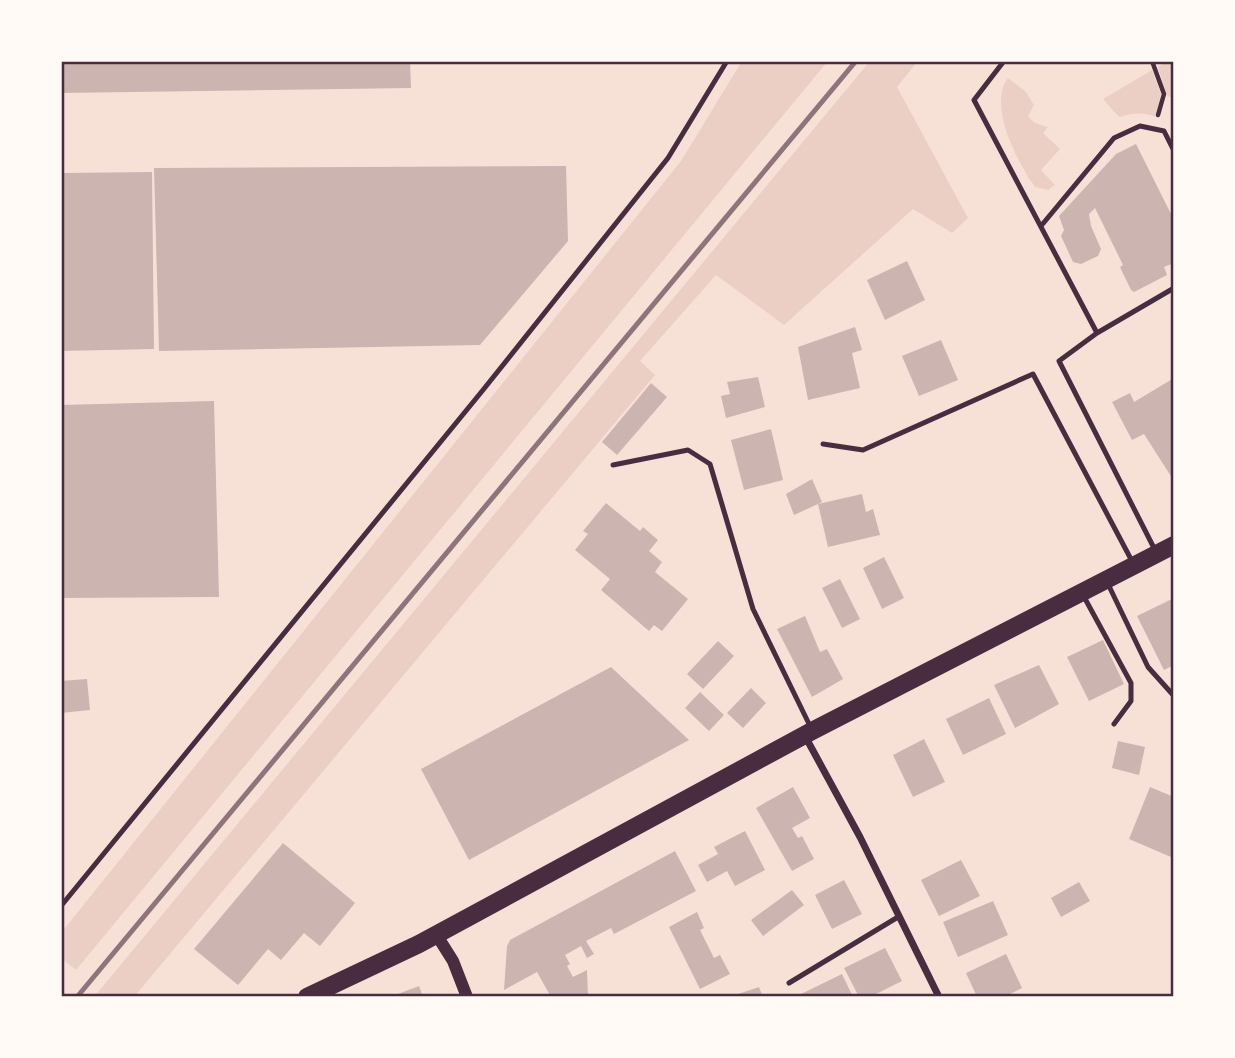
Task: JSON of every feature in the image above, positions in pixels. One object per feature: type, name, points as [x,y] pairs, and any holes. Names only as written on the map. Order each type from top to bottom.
[{"type":"main road","points":[[307,997],[436,934],[809,733],[1169,548]]},
{"type":"street","points":[[809,733],[939,997]]},
{"type":"street","points":[[436,934],[453,961],[467,997]]},
{"type":"lane","points":[[61,906],[483,390],[668,158],[727,61]]},
{"type":"lane","points":[[1004,61],[974,100],[1097,333]]},
{"type":"lane","points":[[1041,226],[1114,138],[1140,126],[1164,131],[1174,151]]},
{"type":"lane","points":[[1169,548],[1059,361],[1097,333],[1174,288]]},
{"type":"lane","points":[[822,444],[863,450],[1034,374],[1135,566]]},
{"type":"lane","points":[[613,465],[688,450],[710,464],[753,609],[809,733]]},
{"type":"lane","points":[[1106,581],[1148,667],[1174,696]]},
{"type":"lane","points":[[1082,594],[1131,683],[1131,701],[1114,724]]},
{"type":"lane","points":[[789,983],[898,917]]},
{"type":"path","points":[[1152,61],[1164,94],[1155,130]]},
{"type":"shaded area","points":[[742,61],[828,61],[76,970],[61,958],[61,933],[681,161]]},
{"type":"shaded area","points":[[870,61],[918,61],[897,87],[968,218],[952,233],[913,209],[784,325],[716,275],[640,361],[655,375],[134,997],[94,997]]},
{"type":"shaded area","points":[[1167,61],[1174,61],[1174,99],[1167,96],[1158,67]]},
{"type":"shaded area","points":[[1152,70],[1161,94],[1155,117],[1133,114],[1119,117],[1103,99]]},
{"type":"shaded area","points":[[1008,78],[1026,92],[1034,105],[1028,116],[1035,123],[1048,127],[1043,133],[1060,149],[1041,170],[1055,185],[1048,190],[1035,187],[1007,134],[1001,103],[1002,89]]},
{"type":"building","points":[[61,61],[410,61],[411,88],[61,93]]},
{"type":"building","points":[[1136,144],[1174,220],[1174,263],[1164,267],[1167,275],[1134,292],[1120,267],[1123,265],[1095,208],[1089,214],[1101,249],[1098,256],[1081,264],[1073,262],[1061,236],[1064,230],[1059,216],[1116,154]]},
{"type":"building","points":[[566,166],[568,241],[480,345],[159,351],[154,168]]},
{"type":"building","points":[[152,172],[154,349],[61,351],[61,173]]},
{"type":"building","points":[[907,261],[925,300],[885,320],[867,280]]},
{"type":"building","points":[[855,327],[862,350],[852,353],[860,388],[808,400],[798,347]]},
{"type":"building","points":[[941,340],[958,380],[919,396],[902,356]]},
{"type":"building","points":[[758,377],[765,407],[726,418],[721,396],[730,394],[727,382]]},
{"type":"building","points":[[1174,378],[1174,481],[1144,434],[1132,440],[1112,402],[1130,393],[1134,402]]},
{"type":"building","points":[[651,383],[667,397],[617,455],[602,442]]},
{"type":"building","points":[[214,401],[219,597],[61,598],[61,405]]},
{"type":"building","points":[[771,429],[783,480],[744,490],[731,440]]},
{"type":"building","points":[[812,479],[822,502],[794,515],[786,494]]},
{"type":"building","points":[[862,494],[866,512],[873,509],[880,535],[828,547],[818,504]]},
{"type":"building","points":[[606,503],[640,531],[643,527],[658,540],[649,551],[662,562],[655,572],[688,599],[662,631],[654,625],[649,631],[601,590],[610,579],[575,550],[588,534],[583,531]]},
{"type":"building","points":[[884,557],[904,598],[882,609],[863,568]]},
{"type":"building","points":[[840,579],[860,619],[842,628],[822,588]]},
{"type":"building","points":[[1174,598],[1174,665],[1164,670],[1137,616]]},
{"type":"building","points":[[805,616],[820,652],[827,649],[843,679],[812,697],[777,629]]},
{"type":"building","points":[[1103,640],[1124,684],[1089,701],[1067,657]]},
{"type":"building","points":[[718,641],[734,656],[703,689],[687,674]]},
{"type":"building","points":[[1039,665],[1059,704],[1015,728],[994,685]]},
{"type":"building","points":[[611,667],[689,740],[469,860],[421,769]]},
{"type":"building","points":[[87,679],[90,710],[61,713],[61,681]]},
{"type":"building","points":[[751,688],[766,703],[743,728],[727,713]]},
{"type":"building","points":[[700,692],[724,715],[709,731],[685,708]]},
{"type":"building","points":[[989,698],[1006,734],[963,755],[946,719]]},
{"type":"building","points":[[924,739],[945,782],[913,797],[893,755]]},
{"type":"building","points":[[1118,741],[1145,747],[1139,775],[1112,768]]},
{"type":"building","points":[[793,787],[810,818],[792,828],[798,838],[802,836],[814,859],[792,871],[756,808]]},
{"type":"building","points":[[1150,787],[1174,797],[1174,850],[1171,857],[1129,839]]},
{"type":"building","points":[[745,831],[765,870],[735,886],[727,871],[707,882],[698,865],[718,854],[714,847]]},
{"type":"building","points":[[283,843],[355,903],[320,946],[304,933],[281,960],[268,949],[238,985],[194,949]]},
{"type":"building","points":[[675,851],[696,891],[614,934],[611,928],[586,941],[594,954],[587,958],[581,946],[565,955],[573,977],[587,970],[588,997],[551,997],[537,972],[504,990],[507,946],[510,940]]},
{"type":"building","points":[[961,860],[980,896],[939,916],[921,880]]},
{"type":"building","points":[[844,880],[862,914],[832,929],[815,895]]},
{"type":"building","points":[[1079,882],[1090,901],[1061,917],[1051,898]]},
{"type":"building","points":[[792,890],[804,905],[763,936],[751,920]]},
{"type":"building","points":[[993,901],[1008,935],[958,957],[943,922]]},
{"type":"building","points":[[697,912],[704,928],[700,930],[714,958],[720,955],[730,974],[700,989],[669,927]]},
{"type":"building","points":[[885,948],[902,981],[870,997],[859,997],[844,968]]},
{"type":"building","points":[[1006,954],[1022,988],[1004,997],[977,997],[966,973]]},
{"type":"building","points":[[842,974],[853,997],[795,997]]},
{"type":"building","points":[[419,986],[423,997],[390,997]]},
{"type":"building","points":[[759,987],[763,997],[732,997],[732,996]]},
{"type":"railway","points":[[77,997],[856,61]]}]
